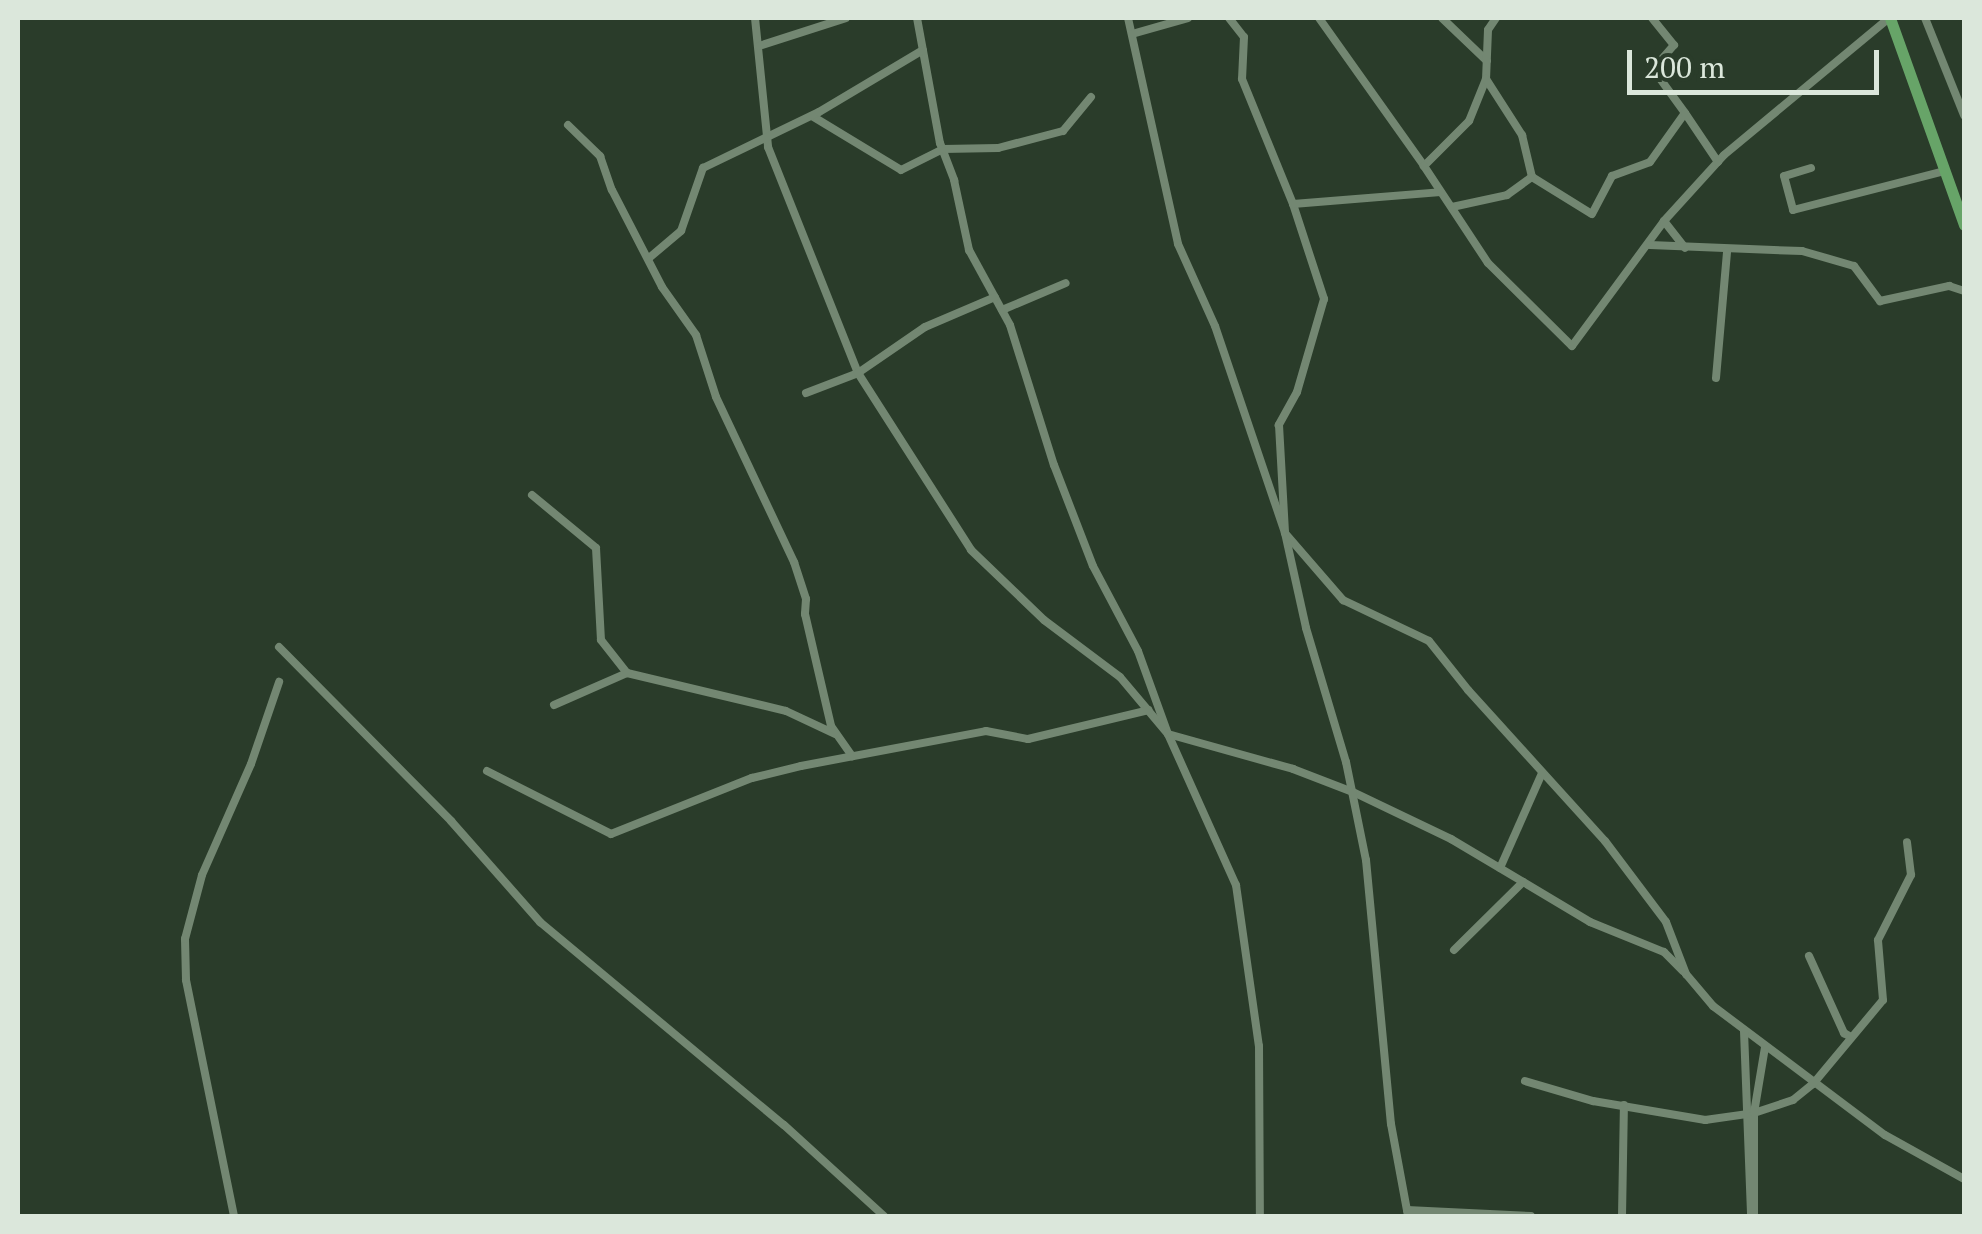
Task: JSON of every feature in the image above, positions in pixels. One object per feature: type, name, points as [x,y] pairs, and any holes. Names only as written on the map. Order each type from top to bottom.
[{"type":"main road","points":[[1889,18],[1964,225]]},
{"type":"street","points":[[755,18],[767,139],[858,373],[972,550],[1044,620],[1120,677],[1168,734],[1292,769],[1353,792],[1451,838],[1590,922],[1664,952],[1713,1006],[1813,1084],[1885,1135],[1964,1179]]},
{"type":"street","points":[[759,46],[846,18]]},
{"type":"street","points":[[917,18],[943,149],[969,250],[1002,310],[1093,566],[1138,651],[1168,734],[1236,886],[1259,1046],[1260,1216]]},
{"type":"street","points":[[1128,18],[1178,244],[1216,326],[1285,533],[1306,628],[1353,792],[1377,948],[1392,1124],[1407,1213],[1530,1216]]},
{"type":"street","points":[[1132,34],[1188,18]]},
{"type":"street","points":[[1229,18],[1244,37],[1242,79],[1294,204],[1324,299],[1296,392],[1279,425],[1285,533],[1343,600],[1429,641],[1605,841],[1658,910],[1686,974]]},
{"type":"street","points":[[1320,18],[1488,263],[1572,346],[1664,221],[1718,162],[1769,113],[1806,92],[1889,18]]},
{"type":"street","points":[[1442,18],[1487,61]]},
{"type":"street","points":[[1424,166],[1470,120],[1486,79],[1488,30],[1496,18]]},
{"type":"street","points":[[1652,18],[1674,45],[1654,68],[1718,162]]},
{"type":"street","points":[[1925,18],[1964,115]]},
{"type":"street","points":[[649,258],[681,231],[702,168],[812,116],[923,50]]},
{"type":"street","points":[[1486,79],[1522,135],[1532,177],[1592,214],[1612,176],[1650,162],[1686,113]]},
{"type":"street","points":[[812,116],[901,170],[943,149],[998,148],[1063,131],[1091,97]]},
{"type":"street","points":[[568,124],[600,156],[612,190],[662,287],[696,336],[716,396],[794,562],[836,734],[852,756]]},
{"type":"street","points":[[1811,168],[1784,176],[1793,210],[1945,171]]},
{"type":"street","points":[[1452,207],[1507,195],[1532,177]]},
{"type":"street","points":[[1294,204],[1441,192]]},
{"type":"street","points":[[1664,221],[1685,248]]},
{"type":"street","points":[[1650,245],[1802,251],[1854,266],[1880,300],[1949,286],[1964,291]]},
{"type":"street","points":[[1716,378],[1727,251]]},
{"type":"street","points":[[1002,310],[1066,283]]},
{"type":"street","points":[[806,393],[858,373],[925,327],[995,297]]},
{"type":"street","points":[[532,495],[596,548],[601,640],[627,673]]},
{"type":"street","points":[[279,648],[451,821],[540,922],[784,1125],[884,1216]]},
{"type":"street","points":[[554,705],[627,673],[786,711],[836,734]]},
{"type":"street","points":[[234,1216],[186,980],[184,939],[202,876],[280,682]]},
{"type":"street","points":[[488,771],[611,834],[752,778],[986,731],[1028,739],[1158,708]]},
{"type":"street","points":[[1500,868],[1542,773]]},
{"type":"street","points":[[1525,1080],[1704,1120],[1750,1113],[1794,1100],[1813,1084],[1882,1000],[1878,940],[1910,876],[1906,842]]},
{"type":"street","points":[[1454,950],[1523,882]]},
{"type":"street","points":[[1808,956],[1844,1033],[1851,1036]]},
{"type":"street","points":[[1744,1030],[1752,1216]]},
{"type":"street","points":[[1750,1113],[1765,1047]]},
{"type":"street","points":[[1622,1216],[1624,1105]]}]
